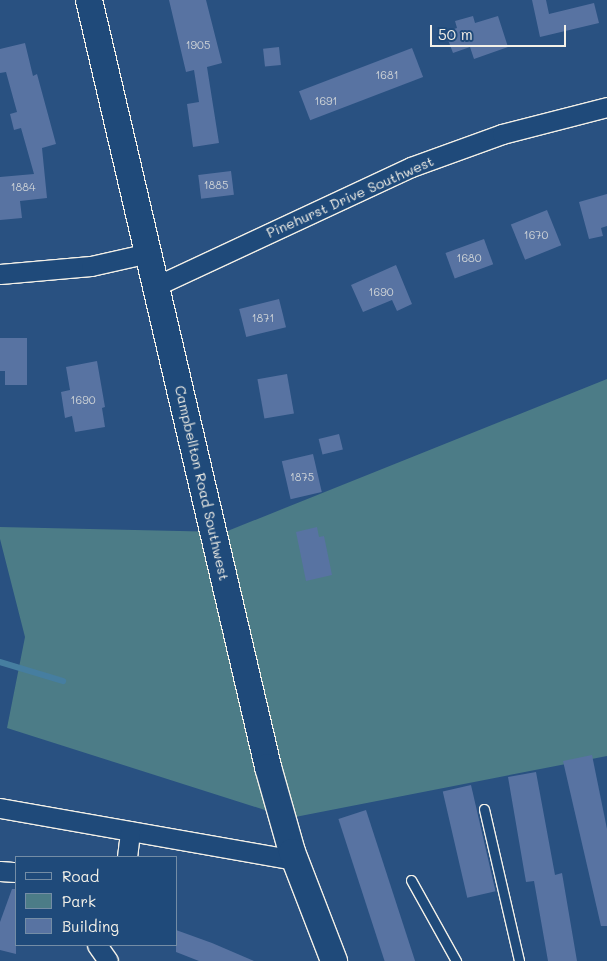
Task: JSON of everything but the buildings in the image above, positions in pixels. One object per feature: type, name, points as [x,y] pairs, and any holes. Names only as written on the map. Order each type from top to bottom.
[{"type":"main road","name":"Campbellton Road Southwest","points":[[89,0],[268,767],[295,860],[334,961]]},
{"type":"street","name":"Pinehurst Drive Southwest","points":[[156,286],[411,167],[502,134],[607,107]]},
{"type":"street","points":[[0,274],[91,266],[148,252]]},
{"type":"street","points":[[0,808],[295,860]]},
{"type":"street","points":[[127,856],[130,831]]},
{"type":"street","points":[[0,871],[15,872]]},
{"type":"street","points":[[98,946],[108,961]]},
{"type":"lane","points":[[484,809],[518,961]]},
{"type":"lane","points":[[411,880],[456,961]]},
{"type":"green space","points":[[607,379],[607,756],[290,818],[7,728],[25,637],[0,539],[0,527],[225,532]]},
{"type":"waterway","points":[[0,662],[63,681]]}]
